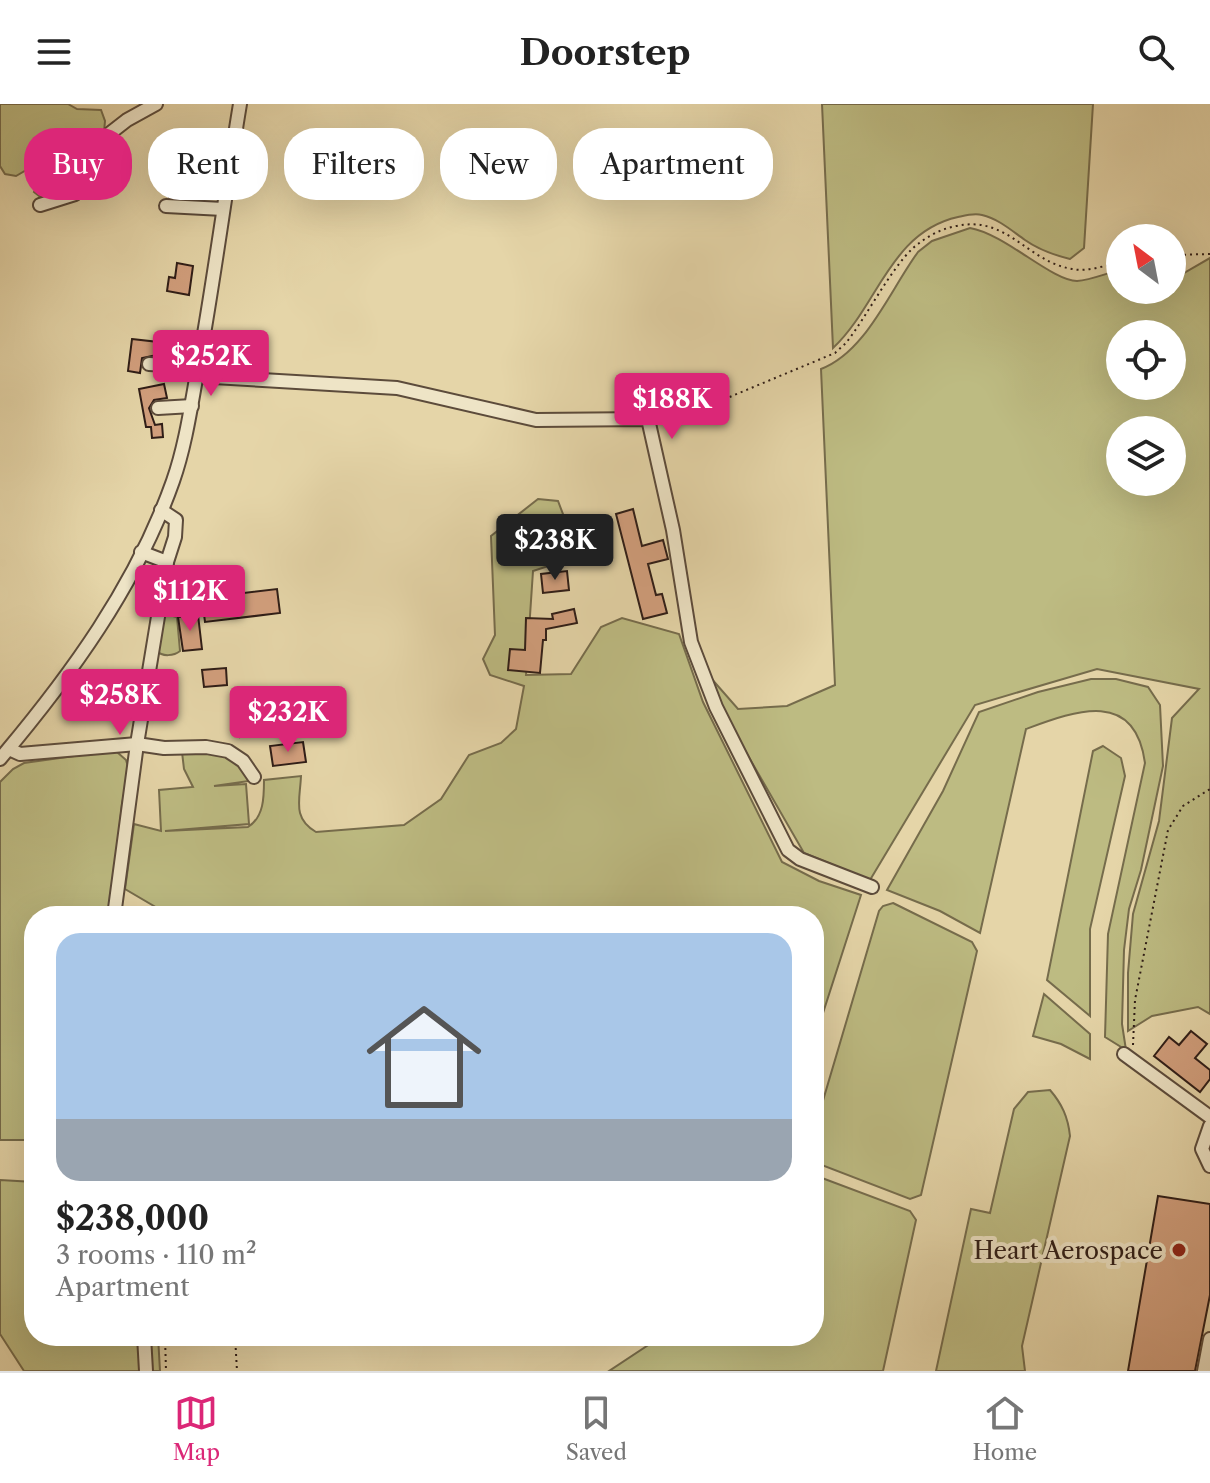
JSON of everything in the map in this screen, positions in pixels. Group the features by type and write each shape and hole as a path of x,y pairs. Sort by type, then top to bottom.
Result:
{"street":[{"path":"4,754 45,707 81,657 141,552 161,510 179,460 192,406 217,264 240,104"},
{"path":"40,205 75,194 85,183 109,134 150,106"},
{"path":"166,206 223,209"},
{"path":"149,364 397,388 536,420 648,419 673,530 691,642 716,707 788,850 800,859 872,887"},
{"path":"158,408 192,406"},
{"path":"115,906 137,744 167,562 175,537 176,520 161,510"},
{"path":"141,552 167,562"},
{"path":"4,754 137,744 164,748 206,747 228,751 243,761 254,777"},
{"path":"1124,1054 1210,1117"},
{"path":"1210,1126 1202,1149 1210,1166"},
{"path":"1204,1371 1210,1339"},
{"path":"145,1346 146,1371"}],"path":[{"path":"648,419 701,408 835,353 846,343 912,250 945,228 970,223 993,226 1053,264 1075,270 1106,267"},
{"path":"1186,255 1210,254"},
{"path":"1138,1064 1133,1049 1135,1000 1162,850 1175,816 1183,806 1210,789"},
{"path":"165,1346 166,1371"},
{"path":"236,1346 237,1371"}],"shaded area":[{"path":"0,104 68,104 77,109 101,110 104,128 24,128 24,171 16,176 5,174 0,166"},
{"path":"822,104 1093,104 1084,248 1070,259 1058,256 1036,247 994,219 979,214 935,225 900,254 849,331 833,348"},
{"path":"970,228 998,239 1067,279 1077,281 1106,274 1106,304 1186,304 1186,272 1210,258 1210,1014 1198,1007 1152,1016 1128,1031 1128,973 1133,914 1159,821 1172,718 1199,689 1097,669 975,705 870,880 804,853 724,714 710,677 738,709 787,706 835,685 821,369 837,361 864,335 918,252 932,241"},
{"path":"538,499 558,501 579,556 533,571 526,675 571,674 601,627 622,618 679,634 703,702 782,862 819,881 861,895 824,1010 824,906 154,906 125,889 134,824 161,831 159,790 193,787 184,769 182,752 212,752 229,759 244,772 249,781 214,786 246,784 249,824 165,831 248,827 260,812 264,780 301,776 300,814 308,827 316,832 404,825 441,799 469,755 501,743 516,729 524,686 490,675 483,659 495,635 491,536"},
{"path":"165,614 177,617 180,651 171,655 157,651 161,617"},
{"path":"1091,679 1116,679 1148,687 1160,705 1163,766 1141,870 1129,909 1124,950 1122,1024 1126,1050 1105,1037 1108,934 1145,763 1139,739 1129,724 1116,715 1100,711 1083,712 1026,729 980,933 940,911 887,890 943,791 979,712 1038,692"},
{"path":"1103,746 1121,758 1125,776 1090,929 1090,1016 1047,980 1093,751"},
{"path":"110,751 117,752 126,760 129,770 122,804 111,906 24,906 24,1140 0,1140 0,782 24,763"},
{"path":"893,903 972,942 977,951 921,1195 910,1199 824,1166 824,1097 883,906"},
{"path":"1044,994 1090,1034 1090,1059 1061,1044 1033,1036"},
{"path":"1050,1090 1064,1111 1070,1136 1022,1346 1025,1371 936,1371 971,1209 990,1213 1014,1109 1028,1092"},
{"path":"824,1179 910,1211 916,1220 883,1371 609,1371 647,1346 824,1346"},
{"path":"0,1180 24,1181 24,1346 159,1346 160,1371 24,1371 0,1334"}],"building":[{"path":"177,263 193,266 189,295 167,291 169,277 175,278"},
{"path":"132,339 158,342 157,355 142,358 140,373 128,371"},
{"path":"164,384 167,398 154,400 149,408 155,425 162,424 163,437 152,438 151,427 146,427 139,389"},
{"path":"633,509 642,546 663,540 668,559 648,564 656,595 662,594 667,613 643,619 616,514"},
{"path":"567,571 569,590 543,593 541,574"},
{"path":"277,589 280,613 205,622 202,598"},
{"path":"574,609 577,623 546,629 540,673 508,670 510,649 525,650 526,618 553,619 552,614"},
{"path":"198,615 202,649 183,651 178,617"},
{"path":"226,668 227,685 204,687 202,670"},
{"path":"249,714 254,734 240,737 235,718"},
{"path":"303,742 306,762 273,766 270,746"},
{"path":"1191,1031 1207,1044 1195,1058 1210,1070 1210,1079 1200,1092 1154,1056 1169,1037 1179,1045"},
{"name":"Heart Aerospace","path":"1158,1196 1210,1204 1210,1295 1195,1371 1128,1371"}],"place":[{"name":"Heart Aerospace","path":"1179,1250"}]}
